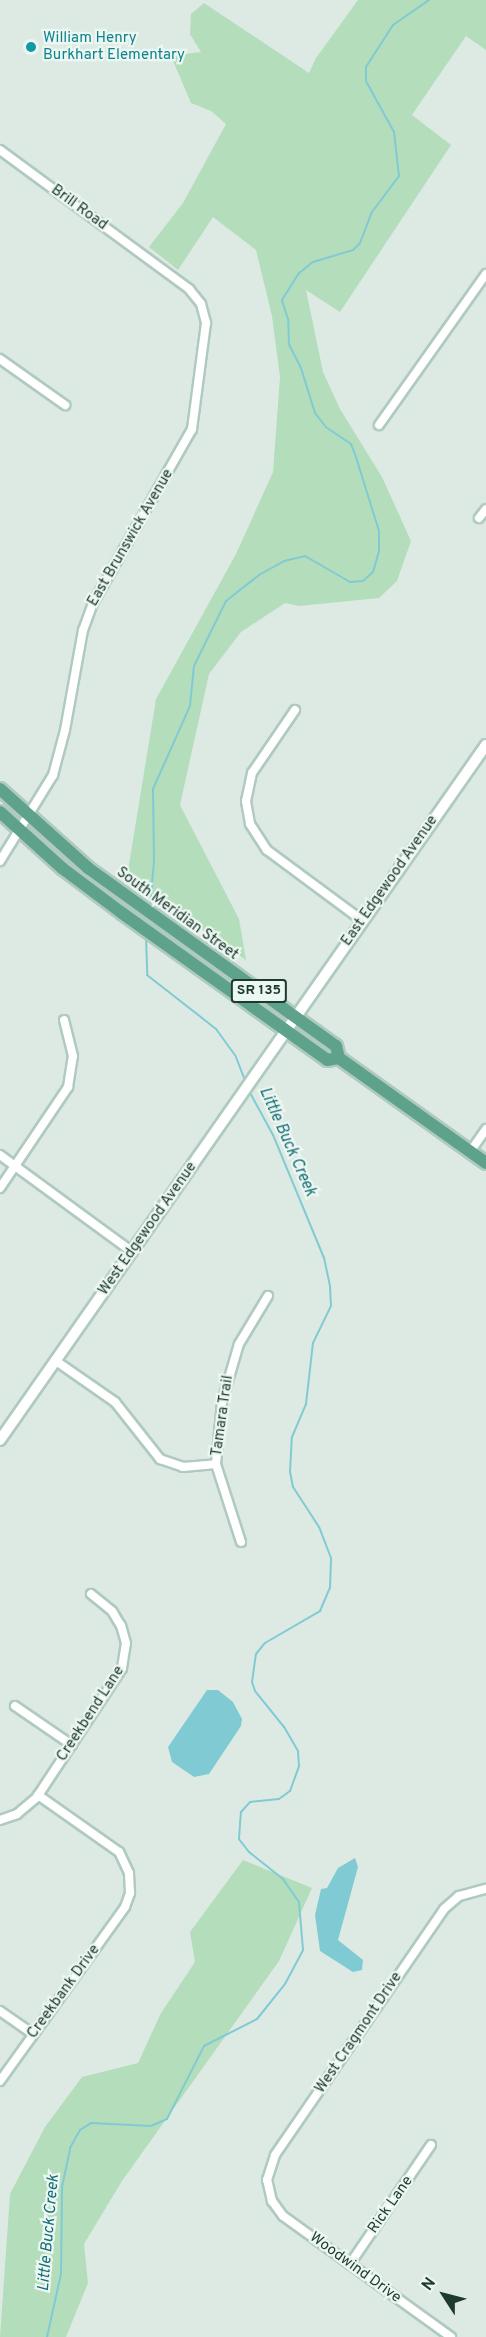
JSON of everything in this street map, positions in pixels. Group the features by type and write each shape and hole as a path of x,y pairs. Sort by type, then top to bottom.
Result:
{"main road":[{"name":"East Edgewood Avenue","path":"295,1017 486,745"},
{"name":"South Meridian Street","path":"0,789 25,825 122,913 327,1060 339,1058"},
{"name":"South Meridian Street","path":"0,812 25,825 336,1046 339,1058 486,1163"},
{"name":"West Edgewood Avenue","path":"0,1440 295,1017"}],"street":[{"name":"Brill Road","path":"0,150 158,266"},
{"name":"East Brunswick Avenue","path":"0,861 48,786 59,755 89,610 184,447 194,421 205,315 195,295 158,266"},
{"path":"379,425 486,274"},
{"path":"0,359 64,405"},
{"path":"479,518 486,509"},
{"path":"295,710 252,773 246,801 250,824 270,853 363,921"},
{"path":"0,1188 70,1083 73,1056 64,1020"},
{"path":"470,1152 486,1129"},
{"path":"0,1155 131,1251"},
{"name":"Tamara Trail","path":"241,1542 216,1464 230,1368 245,1331 268,1296"},
{"path":"56,1361 115,1402 160,1460 183,1467 216,1464"},
{"name":"Creekbend Lane","path":"0,1820 22,1810 38,1795 119,1674 125,1659 126,1643 119,1621 91,1594"},
{"path":"15,1706 72,1745"},
{"name":"Creekbank Drive","path":"0,2081 127,1902 129,1873 118,1852 38,1795"},
{"name":"West Cragmont Drive","path":"268,2191 268,2172 275,2155 444,1909 457,1898 473,1891 486,1889"},
{"path":"0,2011 33,2034"},
{"name":"Rick Lane","path":"350,2264 431,2145"},
{"name":"Woodwind Drive","path":"268,2191 283,2216 452,2337"}],"green space":[{"path":"358,0 486,0 486,50 466,36 412,115 451,145 340,312 306,290 323,372 340,409 382,477 411,541 397,581 379,598 299,606 285,603 241,632 209,674 180,805 239,919 246,960 127,877 156,699 236,554 273,472 280,377 272,316 256,250 213,217 178,270 149,247 183,203 226,124 211,111 191,103 171,56 201,52 190,34 191,14 204,3 309,73 316,58"},
{"path":"243,1860 312,1888 279,1961 122,2181 84,2244 88,2283 66,2337 0,2337 10,2194 45,2127 82,2077 138,2063 161,2013 195,1962 190,1932"}],"water":[{"path":"207,1690 218,1690 233,1702 242,1719 241,1726 209,1774 194,1777 172,1762 168,1747"},
{"path":"355,1858 358,1867 338,1940 363,1960 362,1970 353,1972 320,1951 315,1915 321,1889 327,1888 338,1868"}],"waterway":[{"name":"Little Buck Creek","path":"150,907 154,861 153,789 190,706 194,666 226,601 259,575 284,561 305,556 350,582 363,581 373,572 379,551 379,531 356,457 351,444 326,427 315,413 301,368 289,344 288,319 282,300 298,274 313,262 353,250 360,243 372,212 399,176 394,132 366,81 366,67 393,25 429,0"},
{"name":"Little Buck Creek","path":"146,937 147,975 216,1029 236,1057 246,1083"},
{"name":"Little Buck Creek","path":"47,2337 61,2274 62,2187 70,2148 80,2130 91,2123 151,2126 167,2119 204,2046 257,2019 285,1984 303,1950 299,1902 283,1879 249,1852 239,1839 241,1812 250,1802 279,1799 290,1791 299,1766 298,1751 284,1727 255,1691 252,1682 256,1654 265,1643 320,1611 330,1588 331,1558 319,1527 293,1487 290,1472 292,1437 306,1404 313,1343 331,1306 330,1286 324,1258 273,1135 249,1091"}],"place":[{"name":"William Henry Burkhart Elementary","path":"31,47"}]}
